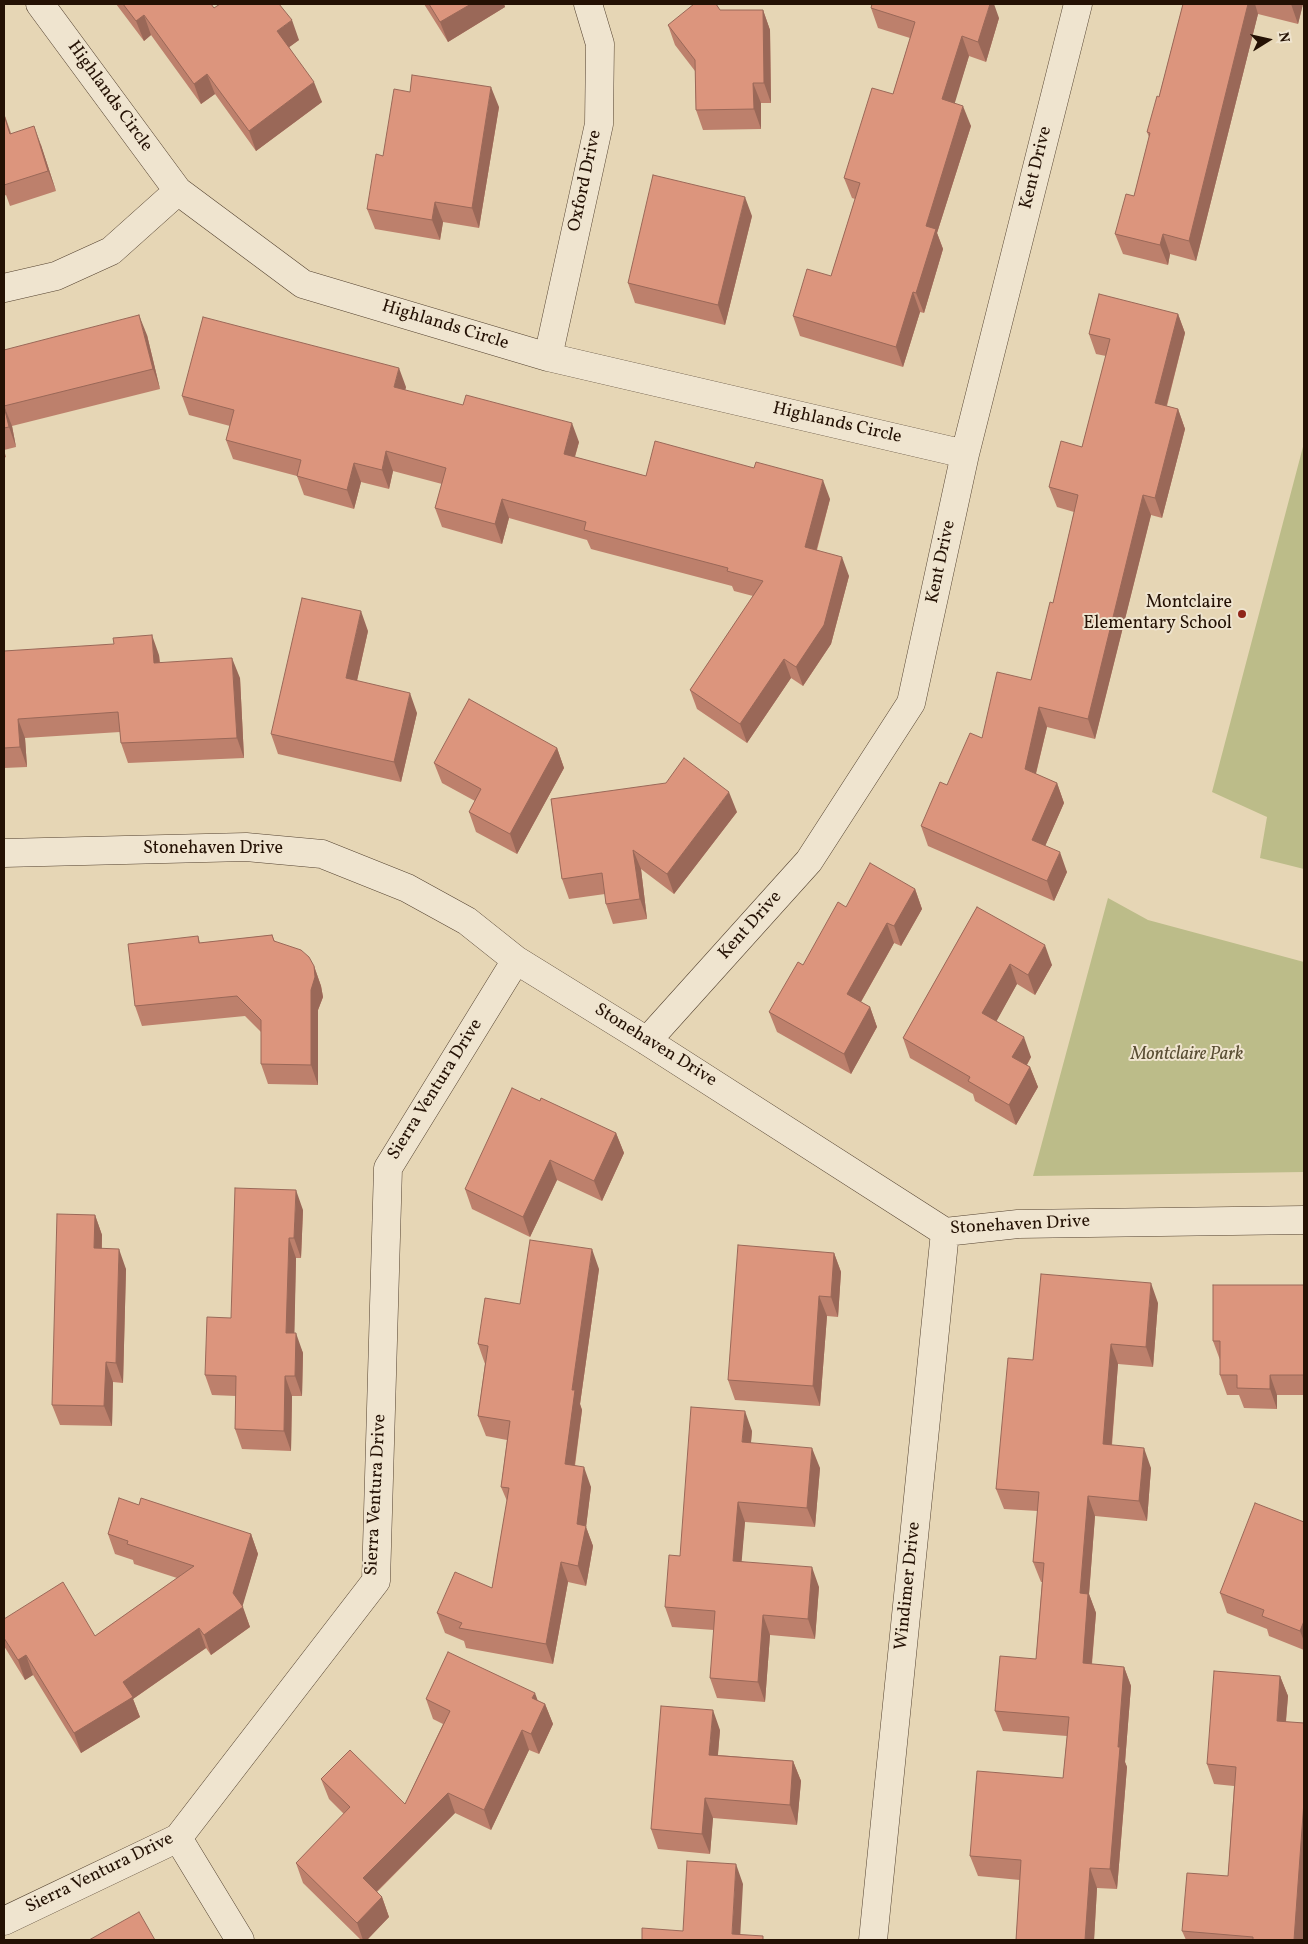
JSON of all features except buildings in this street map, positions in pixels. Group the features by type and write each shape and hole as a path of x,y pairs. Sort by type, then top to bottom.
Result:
{"street":[{"name":"Highlands Circle","path":"40,4 178,191 303,284 548,357 965,454"},
{"name":"Oxford Drive","path":"548,357 599,124 600,44 588,4"},
{"name":"Kent Drive","path":"647,1041 810,861 911,703 965,454 1078,4"},
{"path":"4,288 56,276 110,251 178,191"},
{"name":"Stonehaven Drive","path":"4,853 246,847 322,854 407,888 467,921 516,960 647,1041 945,1232 1018,1224 1304,1220"},
{"name":"Sierra Ventura Drive","path":"4,1921 178,1838 376,1581 388,1168 516,960"},
{"name":"Windimer Drive","path":"873,1940 945,1232"},
{"path":"178,1838 240,1940"}],"green space":[{"path":"1304,443 1304,869 1260,858 1267,817 1212,792"},
{"name":"Montclaire Park","path":"1108,898 1148,920 1304,962 1304,1172 1033,1176"}],"place":[{"name":"Montclaire Elementary School","path":"1242,614"}]}
